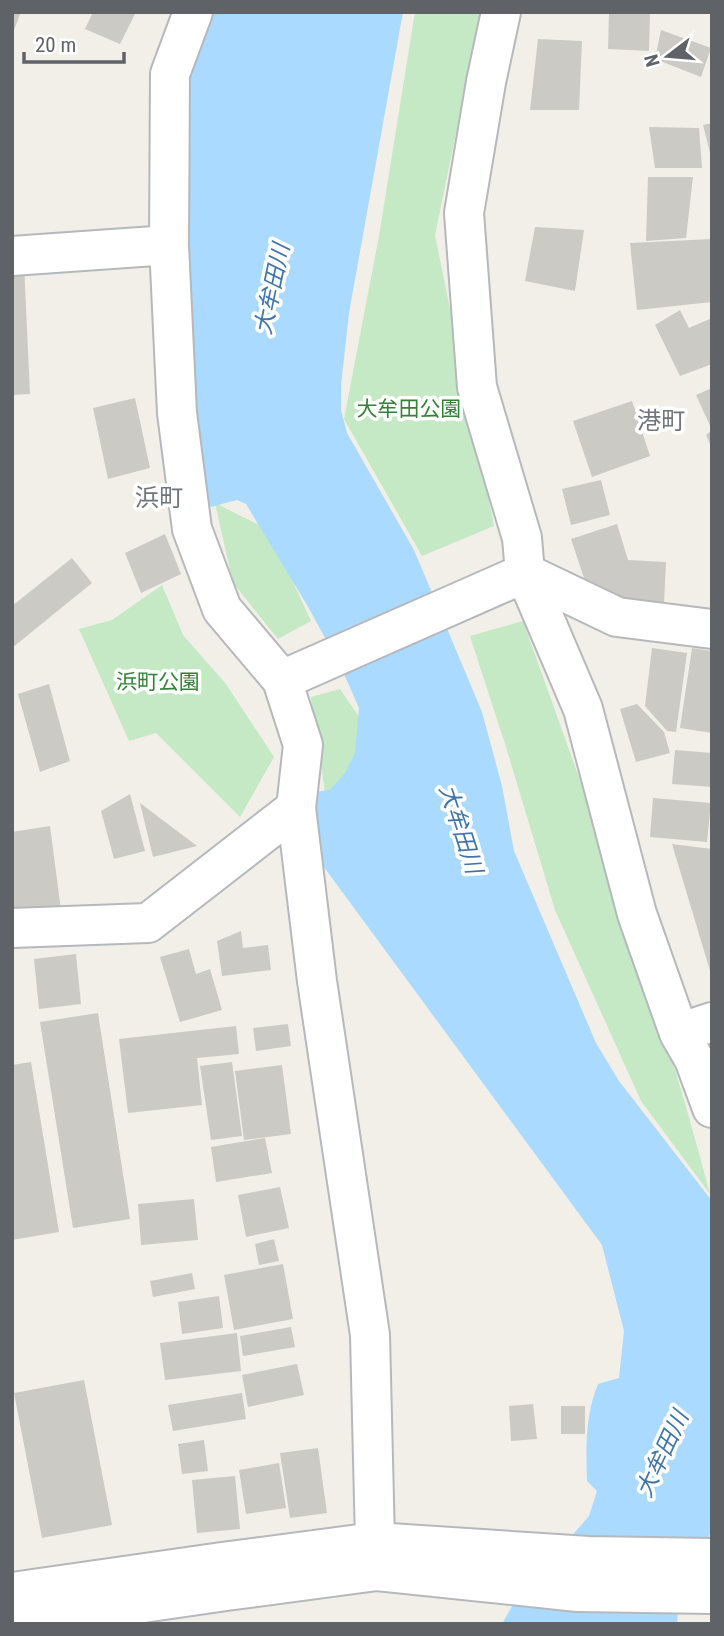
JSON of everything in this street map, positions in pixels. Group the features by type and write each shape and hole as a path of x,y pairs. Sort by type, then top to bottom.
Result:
{"street":[{"path":"193,12 170,74 169,244 177,413 192,529 222,609 282,680 303,745 296,808 317,981 370,1335 375,1542"},
{"path":"501,12 464,213 477,387 522,538 525,573 583,709 637,914 695,1027 694,1059 712,1108"},
{"path":"12,256 169,244"},
{"path":"282,680 525,573 617,617 712,629"},
{"path":"12,928 148,923 296,808"},
{"path":"12,1592 375,1542 588,1556 712,1558"},
{"path":"12,1622 377,1571 578,1592 706,1594"}],"green space":[{"name":"大牟田公園","path":"415,12 481,12 435,235 494,526 422,556 344,419 379,236"},
{"path":"215,503 269,530 311,621 278,639 233,583"},
{"name":"浜町公園","path":"162,585 183,635 226,684 274,757 240,817 156,733 129,741 79,629 112,620"},
{"path":"523,621 599,834 646,977 710,1194 641,1101 555,910 470,636"},
{"path":"340,689 362,721 356,770 326,799 311,697"}],"water":[{"name":"大牟田川","path":"188,12 403,12 349,313 341,410 347,433 414,550 482,712 502,786 514,851 596,1043 619,1081 712,1201 712,1529 678,1609 677,1624 502,1624 515,1601 589,1516 597,1491 587,1481 591,1408 598,1384 619,1378 624,1331 602,1245 318,859 313,792 330,790 345,773 355,753 359,708 340,665 307,605 246,504 237,500 211,507 202,487 178,375"}],"building":[{"path":"12,12 21,12 12,35"},
{"path":"93,12 136,12 120,44 85,29"},
{"path":"609,12 650,12 649,51 608,49"},
{"path":"661,30 711,48 701,77 655,59"},
{"path":"538,39 582,41 579,110 530,110"},
{"path":"712,123 712,157 711,157 703,125"},
{"path":"649,127 699,128 702,168 655,168"},
{"path":"648,177 693,177 686,238 646,241"},
{"path":"535,227 584,230 575,291 525,281"},
{"path":"712,239 712,302 637,310 630,243"},
{"path":"24,264 30,394 12,395 12,265"},
{"path":"680,310 689,328 712,318 712,364 680,376 655,325"},
{"path":"712,388 712,430 696,395"},
{"path":"135,398 150,468 108,479 93,408"},
{"path":"632,401 650,456 592,477 573,421"},
{"path":"712,430 712,449 706,435"},
{"path":"601,480 610,515 571,525 562,489"},
{"path":"617,524 628,560 666,562 664,603 597,600 587,587 571,539"},
{"path":"165,534 181,574 141,593 125,553"},
{"path":"72,558 92,583 12,648 12,606"},
{"path":"652,648 687,653 676,732 667,731 645,706"},
{"path":"692,648 712,651 712,733 680,728"},
{"path":"49,684 70,761 40,772 18,694"},
{"path":"637,704 664,732 670,753 636,762 620,709"},
{"path":"675,750 712,753 712,787 672,784"},
{"path":"130,794 145,851 114,859 101,811"},
{"path":"653,798 711,803 707,842 650,837"},
{"path":"140,803 197,846 153,857"},
{"path":"50,826 62,918 12,923 12,832"},
{"path":"672,844 712,849 712,974 711,974"},
{"path":"241,931 243,948 268,945 271,970 222,976 217,941"},
{"path":"189,949 196,974 210,969 222,1010 180,1022 160,957"},
{"path":"76,954 81,1004 39,1009 34,959"},
{"path":"98,1013 130,1219 73,1228 40,1022"},
{"path":"288,1024 291,1046 256,1051 253,1028"},
{"path":"236,1026 239,1054 197,1058 202,1105 128,1113 119,1039"},
{"path":"31,1062 59,1232 12,1240 12,1065"},
{"path":"232,1062 242,1136 211,1140 200,1066"},
{"path":"282,1065 291,1134 244,1140 235,1071"},
{"path":"265,1138 272,1173 216,1182 211,1147"},
{"path":"280,1187 289,1228 246,1237 238,1195"},
{"path":"194,1199 198,1240 141,1245 138,1204"},
{"path":"274,1239 279,1261 259,1265 255,1244"},
{"path":"283,1264 293,1319 234,1330 224,1275"},
{"path":"192,1273 195,1289 153,1297 150,1281"},
{"path":"219,1296 223,1328 182,1334 178,1302"},
{"path":"291,1327 295,1347 243,1356 240,1336"},
{"path":"237,1333 241,1371 165,1380 160,1343"},
{"path":"297,1364 304,1395 248,1407 242,1375"},
{"path":"84,1380 112,1525 42,1538 14,1393"},
{"path":"242,1393 246,1419 173,1431 168,1405"},
{"path":"533,1404 537,1439 511,1441 509,1406"},
{"path":"561,1406 585,1406 585,1434 561,1434"},
{"path":"204,1440 208,1471 182,1474 178,1444"},
{"path":"318,1448 327,1513 290,1518 280,1453"},
{"path":"279,1463 286,1508 246,1514 239,1470"},
{"path":"235,1476 240,1529 197,1533 192,1480"}],"district":[{"name":"港町","path":"661,421"},
{"name":"浜町","path":"159,498"}]}
